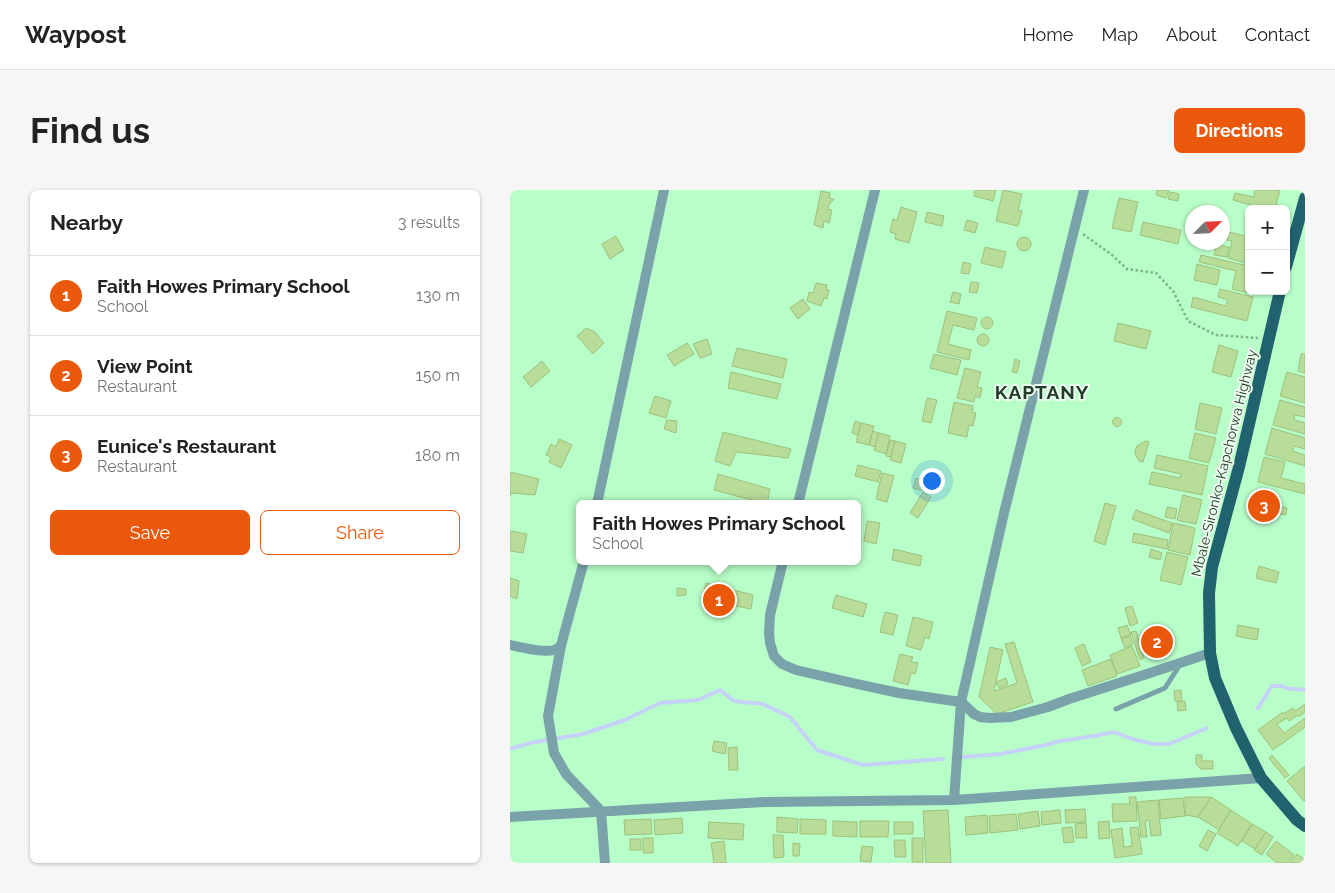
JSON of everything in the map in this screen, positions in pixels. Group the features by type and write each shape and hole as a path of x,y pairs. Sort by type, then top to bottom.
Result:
{"main road":[{"path":"1290,252 1305,198"},
{"name":"Mbale-Sironko-Kapchorwa Highway","path":"1279,295 1239,467 1212,567 1209,593 1210,653 1215,678 1236,728 1261,778 1297,820 1305,826"}],"street":[{"path":"598,500 664,190"},
{"path":"799,500 875,190"},
{"path":"954,800 961,702 1004,513 1084,190"},
{"path":"583,565 561,646 548,716 554,753 566,774 601,811 605,863"},
{"path":"783,565 770,615 769,633 774,656 782,664 796,670 865,686 961,702 980,717 1011,717 1048,707 1210,653"},
{"path":"510,645 548,651 556,650 561,646"},
{"path":"510,817 765,802 954,800 1261,778"}],"lane":[{"path":"1116,709 1165,688 1181,663"}],"path":[{"path":"1074,230 1085,235 1106,250 1128,269 1156,273 1173,291 1188,321 1216,335 1269,339"}],"building":[{"path":"975,190 996,190 993,201 974,196"},
{"path":"1003,190 1022,194 1018,210 1022,211 1018,226 996,221"},
{"path":"1157,190 1169,190 1166,198 1156,195"},
{"path":"1255,190 1280,190 1276,205 1251,205 1233,200 1235,193 1254,197"},
{"path":"821,191 830,193 829,198 834,199 828,209 832,210 829,223 824,221 823,228 814,225"},
{"path":"1170,192 1179,194 1178,201 1168,199"},
{"path":"1119,198 1138,202 1131,232 1112,228"},
{"path":"901,207 917,212 909,243 895,239 896,234 890,232 893,219 897,220"},
{"path":"927,212 944,216 942,226 925,222"},
{"path":"967,220 978,223 975,233 964,230"},
{"path":"1143,222 1181,230 1178,244 1140,235"},
{"path":"1230,232 1245,236 1245,263 1228,258 1232,241 1230,241"},
{"path":"616,236 624,250 610,259 602,244"},
{"path":"1024,237 1029,239 1031,244 1029,249 1024,251 1019,249 1017,244 1019,239"},
{"path":"985,247 1006,252 1002,268 981,263"},
{"path":"1215,250 1228,250 1227,257 1214,255"},
{"path":"1201,255 1245,265 1245,292 1232,289 1236,271 1199,262"},
{"path":"963,262 971,264 969,274 961,273"},
{"path":"1197,264 1220,270 1217,285 1194,280"},
{"path":"971,282 979,283 977,293 969,292"},
{"path":"816,283 827,285 826,289 829,290 827,299 824,298 821,306 807,301 809,292 813,293"},
{"path":"1220,289 1253,297 1247,321 1191,307 1193,297 1226,306 1228,300 1218,297"},
{"path":"953,292 961,294 959,304 950,302"},
{"path":"803,299 810,309 798,319 790,308"},
{"path":"947,311 977,318 974,330 953,325 948,344 971,350 969,360 937,352"},
{"path":"985,317 989,317 993,323 989,329 985,329 981,325 981,321"},
{"path":"1118,323 1151,331 1146,349 1114,341"},
{"path":"586,328 595,332 604,343 593,354 577,336"},
{"path":"981,334 985,334 989,340 985,346 981,346 977,342 977,338"},
{"path":"707,339 712,354 700,358 693,344"},
{"path":"687,343 694,354 674,366 667,355"},
{"path":"1219,345 1238,351 1231,377 1212,372"},
{"path":"737,348 787,359 783,378 732,366"},
{"path":"934,354 961,360 957,375 930,368"},
{"path":"1301,354 1305,354 1305,373 1298,371"},
{"path":"1015,359 1020,361 1017,373 1012,372"},
{"path":"542,361 550,371 531,387 523,377"},
{"path":"965,368 981,372 977,387 982,388 980,398 975,396 974,402 957,398"},
{"path":"731,372 781,384 777,399 728,388"},
{"path":"1287,372 1305,377 1305,403 1280,396"},
{"path":"655,396 671,401 666,418 649,413"},
{"path":"927,398 937,400 931,423 922,421"},
{"path":"1280,400 1305,407 1305,417 1295,415 1294,420 1305,423 1305,434 1273,425"},
{"path":"954,402 973,406 972,412 976,413 973,426 969,425 967,437 948,433"},
{"path":"1200,403 1222,408 1216,434 1195,429"},
{"path":"1117,418 1121,422 1117,426 1113,422"},
{"path":"667,420 677,421 676,433 664,429"},
{"path":"855,421 861,423 858,435 852,433"},
{"path":"861,423 874,426 869,445 856,442"},
{"path":"1272,428 1305,438 1305,449 1294,446 1293,451 1305,455 1305,466 1265,454"},
{"path":"873,431 879,433 875,447 869,445"},
{"path":"723,432 791,449 788,458 736,452 730,466 715,461"},
{"path":"879,433 890,436 886,454 874,450"},
{"path":"1195,433 1216,438 1209,463 1189,458"},
{"path":"559,439 572,445 561,468 549,462 551,457 546,455 551,444 556,447"},
{"path":"890,440 895,441 891,457 886,456"},
{"path":"895,441 906,444 901,463 890,460"},
{"path":"1146,441 1149,442 1143,462 1139,461 1135,450 1138,445"},
{"path":"1157,455 1208,466 1202,495 1149,484 1152,472 1180,478 1181,474 1154,468"},
{"path":"1264,457 1285,462 1281,478 1305,484 1305,494 1258,482"},
{"path":"858,465 881,471 878,482 855,476"},
{"path":"510,472 539,479 535,495 511,493 510,496"},
{"path":"882,473 894,476 887,502 876,499"},
{"path":"718,474 770,489 768,500 752,500 714,490"},
{"path":"916,478 935,483 932,493 913,488"},
{"path":"1259,490 1276,494 1269,522 1253,518"},
{"path":"923,492 931,497 918,518 910,513"},
{"path":"1183,495 1202,500 1196,524 1177,520"},
{"path":"1105,503 1116,506 1105,545 1094,541"},
{"path":"1278,506 1287,508 1286,515 1277,513"},
{"path":"1167,507 1177,509 1175,519 1165,517"},
{"path":"1136,510 1172,523 1169,533 1132,519"},
{"path":"867,521 880,523 876,544 864,541"},
{"path":"1173,523 1195,528 1190,555 1168,550"},
{"path":"510,531 527,534 523,553 510,551"},
{"path":"1134,533 1168,540 1167,549 1132,542"},
{"path":"894,549 922,556 920,566 892,560"},
{"path":"1151,549 1162,553 1160,560 1149,557"},
{"path":"1167,552 1188,557 1181,585 1160,580"},
{"path":"1259,566 1279,572 1276,583 1256,578"},
{"path":"510,578 519,581 517,599 510,596"},
{"path":"706,583 753,595 751,609 702,599"},
{"path":"677,588 686,589 686,595 677,596"},
{"path":"836,595 867,604 863,617 832,608"},
{"path":"1132,606 1138,623 1130,626 1125,608"},
{"path":"885,612 898,615 893,635 880,632"},
{"path":"913,617 933,622 929,639 925,637 921,650 906,646"},
{"path":"1127,625 1131,635 1121,638 1118,628"},
{"path":"1238,625 1259,629 1257,640 1236,636"},
{"path":"1136,631 1144,658 1140,660 1131,632"},
{"path":"1130,636 1133,644 1125,648 1121,639"},
{"path":"1014,642 1033,702 997,714 979,697 990,647 1003,650 994,691 1017,683 1005,644"},
{"path":"1084,644 1091,662 1082,666 1075,648"},
{"path":"1132,646 1140,666 1117,674 1110,655"},
{"path":"900,654 913,657 911,662 918,663 915,674 911,673 908,685 893,681"},
{"path":"1111,659 1117,676 1088,686 1082,670"},
{"path":"1006,678 1008,684 999,688 996,682"},
{"path":"1181,690 1182,701 1175,701 1174,691"},
{"path":"1185,701 1186,710 1178,711 1177,702"},
{"path":"1305,704 1305,712 1299,717 1298,715 1289,721 1287,718 1277,724 1284,733 1305,718 1305,727 1273,750 1258,730 1283,712 1284,714 1293,708 1295,711"},
{"path":"714,741 727,743 725,754 712,751"},
{"path":"737,747 738,770 729,770 728,748"},
{"path":"1196,755 1202,755 1202,761 1213,761 1213,769 1201,769 1196,764"},
{"path":"1272,755 1289,775 1285,778 1269,758"},
{"path":"1305,766 1305,800 1304,801 1287,781"},
{"path":"1129,797 1136,797 1137,821 1113,822 1112,804 1130,804"},
{"path":"1185,797 1211,797 1198,817 1185,815"},
{"path":"1211,797 1231,810 1219,830 1198,817"},
{"path":"1183,798 1185,816 1161,819 1159,800"},
{"path":"1158,800 1161,835 1151,836 1149,820 1145,821 1147,837 1141,837 1137,802"},
{"path":"1085,809 1086,822 1066,823 1065,810"},
{"path":"948,810 951,863 926,863 923,811"},
{"path":"1060,810 1061,823 1042,825 1041,812"},
{"path":"1231,810 1252,824 1238,846 1217,833"},
{"path":"1038,811 1040,826 1020,829 1018,814"},
{"path":"1016,814 1018,830 990,833 989,816"},
{"path":"987,815 988,833 966,835 965,817"},
{"path":"777,817 798,819 797,833 777,832"},
{"path":"682,818 683,833 655,835 654,820"},
{"path":"651,819 652,834 625,835 624,820"},
{"path":"800,819 826,820 826,834 800,834"},
{"path":"833,821 857,822 857,837 833,836"},
{"path":"860,821 889,821 888,837 860,837"},
{"path":"1109,821 1110,838 1099,839 1098,822"},
{"path":"709,822 744,824 743,840 708,838"},
{"path":"894,822 913,822 913,834 894,834"},
{"path":"1086,823 1087,838 1076,838 1075,824"},
{"path":"1252,824 1266,832 1255,849 1242,841"},
{"path":"1072,827 1074,842 1064,843 1062,828"},
{"path":"1138,827 1142,854 1115,858 1111,830 1122,828 1124,847 1132,846 1130,828"},
{"path":"1208,830 1216,834 1207,851 1199,846"},
{"path":"1266,832 1273,837 1262,855 1254,850"},
{"path":"773,835 783,835 784,857 774,858"},
{"path":"643,838 653,838 653,853 643,853"},
{"path":"912,838 923,838 923,862 912,862"},
{"path":"630,839 641,839 641,850 630,850"},
{"path":"894,840 905,840 906,857 895,857"},
{"path":"724,841 726,863 714,863 711,843"},
{"path":"1276,841 1294,855 1288,863 1277,863 1266,854"},
{"path":"793,843 800,844 799,856 793,856"},
{"path":"862,846 873,847 871,862 860,861"},
{"path":"1297,854 1305,860 1305,863 1290,863"}],"waterway":[{"path":"1258,708 1272,686 1305,690"},
{"path":"510,749 530,743 583,734 625,720 660,703 698,700 720,690 734,701 763,704 790,717 817,750 863,765 943,759"},
{"path":"963,757 1000,754 1114,732 1132,739 1154,744 1169,744 1207,728"}],"place":[{"name":"Eunice's Restaurant","path":"1264,506"},
{"name":"Faith Howes Primary School","path":"719,600"},
{"name":"View Point","path":"1157,642"}],"district":[{"name":"KAPTANY","path":"1042,392"}]}
